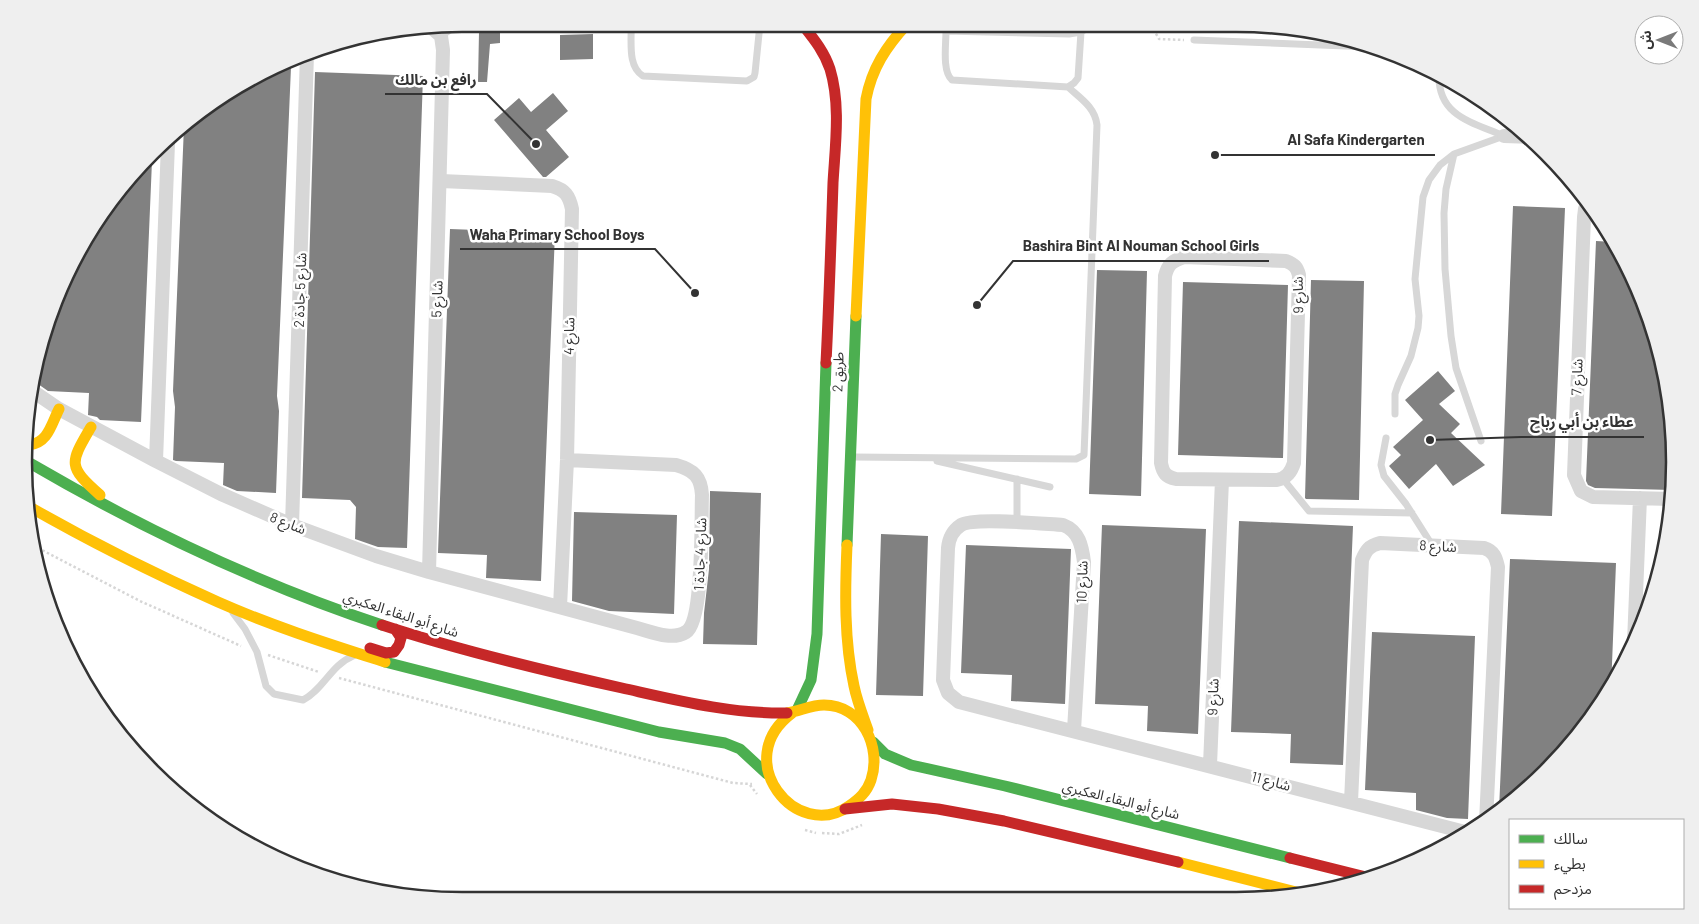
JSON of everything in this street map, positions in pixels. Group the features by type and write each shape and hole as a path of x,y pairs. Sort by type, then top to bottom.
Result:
{"main road":[{"name":"طريق 2","path":"794,711 811,680 817,634 835,143 835,100 829,66 808,32"},
{"name":"طريق 2","path":"871,737 854,686 846,626 844,592 851,419 866,91 887,47 900,32"},
{"path":"835,143 840,135 852,132 863,144"},
{"path":"33,445 39,444 45,438 59,409"},
{"path":"824,418 828,424 837,429 845,428 851,419"},
{"path":"91,427 74,458 76,468 86,482 124,515"},
{"name":"شارع أبو البقاء العكبري","path":"32,464 90,498 241,571 315,601 395,629 538,669 672,700 753,712 794,711"},
{"path":"35,510 73,532 150,570 228,606 293,631 394,664 659,732 725,743 740,750 769,778 778,795 789,805 802,812 817,815 831,814 846,809 892,804 938,809 1004,821 1285,889"},
{"path":"293,631 312,629 388,653 394,652 399,646 401,638 395,629"},
{"path":"769,778 766,756 770,739 778,724 794,711 812,705 829,705 844,710 858,719 871,737 876,758 874,774 868,788 858,800 846,809"},
{"name":"شارع أبو البقاء العكبري","path":"871,737 885,754 911,765 1005,786 1356,875"},
{"path":"1167,860 1163,852 1166,843 1174,839 1298,870 1327,868"}],"street":[{"name":"شارع 5","path":"429,572 444,50 437,33"},
{"name":"شارع 5 جادة 2","path":"292,525 307,62"},
{"path":"1504,136 1517,136"},
{"path":"156,461 168,149"},
{"name":"شارع 4","path":"441,181 552,186 562,189 568,194 570,199 572,208 566,460 560,608"},
{"name":"شارع 7","path":"1585,210 1574,474 1576,484 1581,491 1593,497 1665,499"},
{"name":"شارع 9","path":"1184,257 1286,261 1292,263 1298,270 1299,275 1294,463 1283,479 1222,480 1170,478 1162,470 1165,276 1169,264 1184,257"},
{"name":"شارع 8","path":"38,395 91,427 156,461 221,494 292,525 376,556 560,608"},
{"name":"شارع 4 جادة 1","path":"560,608 671,636 686,632 693,625 699,591 702,495 697,476 687,468 676,465 566,460"},
{"name":"شارع 9","path":"1210,765 1222,480"},
{"path":"1635,624 1640,498"},
{"name":"شارع 10","path":"966,522 1064,524 1078,538 1084,562 1074,730 959,702 948,693 943,680 948,548 954,530 966,522"},
{"name":"شارع 8","path":"1351,802 1362,560 1366,551 1369,547 1380,543 1484,548 1490,550 1497,559 1486,811"},
{"name":"شارع 11","path":"1074,730 1459,830"}],"lane":[{"path":"631,32 633,62 636,71 642,76 747,82 751,80 755,73 759,32"},
{"path":"946,32 946,71 948,77 952,80 1068,87 1078,78 1082,32 1070,34 987,32"},
{"path":"1194,40 1343,46"},
{"path":"1440,84 1441,96 1448,108 1461,117 1504,136"},
{"path":"850,457 1076,459 1084,454 1097,124 1096,116 1091,108 1068,87"},
{"path":"1395,414 1398,385 1411,356 1418,328 1419,316 1415,279 1423,197 1429,180 1440,165 1454,154 1504,136"},
{"path":"1454,154 1446,189 1444,213 1445,269 1451,336 1456,368 1481,441"},
{"path":"1386,438 1381,458 1382,471 1387,481 1412,513 1432,546"},
{"path":"925,458 1050,487"},
{"path":"1017,479 1017,522"},
{"path":"1283,479 1309,511 1412,513"},
{"path":"228,606 245,629 257,652 266,686 274,694 303,700 315,692 340,663 360,653"}],"path":[{"path":"1156,32 1160,39 1194,40"},
{"path":"42,550 140,601 257,652 330,675 733,783 750,784 769,778"}],"building":[{"path":"479,32 500,32 500,43 490,44 487,82 478,82"},
{"path":"593,34 593,59 560,60 560,35"},
{"path":"291,68 277,396 279,411 276,493 237,491 223,485 224,463 173,460 175,407 173,391 184,135 223,105 247,90"},
{"path":"315,72 423,76 407,548 378,547 355,539 356,507 350,500 302,498"},
{"path":"553,93 568,111 546,130 569,157 546,177 543,177 494,120 519,98 531,112"},
{"path":"152,165 141,422 100,420 97,417 88,415 89,393 48,391 40,385 41,378 55,324 65,298 90,247 105,223"},
{"path":"1513,206 1565,208 1552,516 1501,514"},
{"path":"450,229 555,233 541,581 486,578 487,555 438,553"},
{"path":"1596,241 1606,242 1634,298 1652,351 1663,406 1666,434 1666,490 1595,488 1588,485 1586,481"},
{"path":"1097,270 1147,271 1141,496 1089,494"},
{"path":"1311,280 1364,281 1359,500 1305,498"},
{"path":"1183,282 1288,285 1283,458 1178,455"},
{"path":"1438,371 1455,391 1439,404 1460,424 1451,433 1485,465 1453,486 1436,464 1409,489 1389,466 1401,455 1393,447 1423,420 1405,400"},
{"path":"710,491 761,493 757,645 703,644 709,569"},
{"path":"574,512 677,515 674,614 609,611 572,601"},
{"path":"1239,521 1353,526 1343,765 1290,763 1291,734 1231,732"},
{"path":"1102,525 1206,529 1198,734 1147,731 1148,706 1095,704"},
{"path":"881,534 928,536 923,696 876,695"},
{"path":"966,545 1071,549 1065,704 1011,701 1012,675 961,673"},
{"path":"1510,559 1616,563 1612,672 1594,701 1560,745 1541,766 1499,802"},
{"path":"1372,632 1475,636 1468,819 1447,818 1416,810 1416,793 1365,790"}],"traffic: fast":[{"path":"847,545 856,316"},
{"path":"797,710 811,680 817,634 826,363"},
{"path":"32,464 114,510 201,553 290,592 382,625"},
{"path":"385,662 659,732 725,743 740,749 767,774"},
{"path":"873,742 885,754 911,765 1005,786 1290,858"}],"traffic: slow":[{"path":"856,316 866,99 872,77 881,58 900,32"},
{"path":"33,444 45,437 59,409"},
{"path":"91,427 79,449 75,464 82,477 100,495"},
{"path":"35,510 169,580 238,611 385,662"},
{"path":"847,545 848,651 855,692 868,730"},
{"path":"787,713 819,705 837,707 849,712 866,730 874,754 874,767 867,788 849,806 829,815 809,814 792,805 777,791 769,773 767,753 774,732 792,713"},
{"path":"1178,862 1284,889"}],"traffic: jam":[{"path":"808,32 828,62 833,83 836,111 826,363"},
{"path":"382,625 501,659 663,697 724,709 787,713"},
{"path":"370,648 386,653 394,652 401,638 395,629"},
{"path":"845,809 892,804 938,809 1004,821 1178,862"},
{"path":"1290,858 1356,875"}],"place":[{"name":"رافع بن مالك","path":"536,144"},
{"name":"Al Safa Kindergarten","path":"1215,155"},
{"name":"Waha Primary School Boys","path":"695,293"},
{"name":"Bashira Bint Al Nouman School Girls","path":"977,305"},
{"name":"عطاء بن أبي رباح","path":"1430,440"}]}
